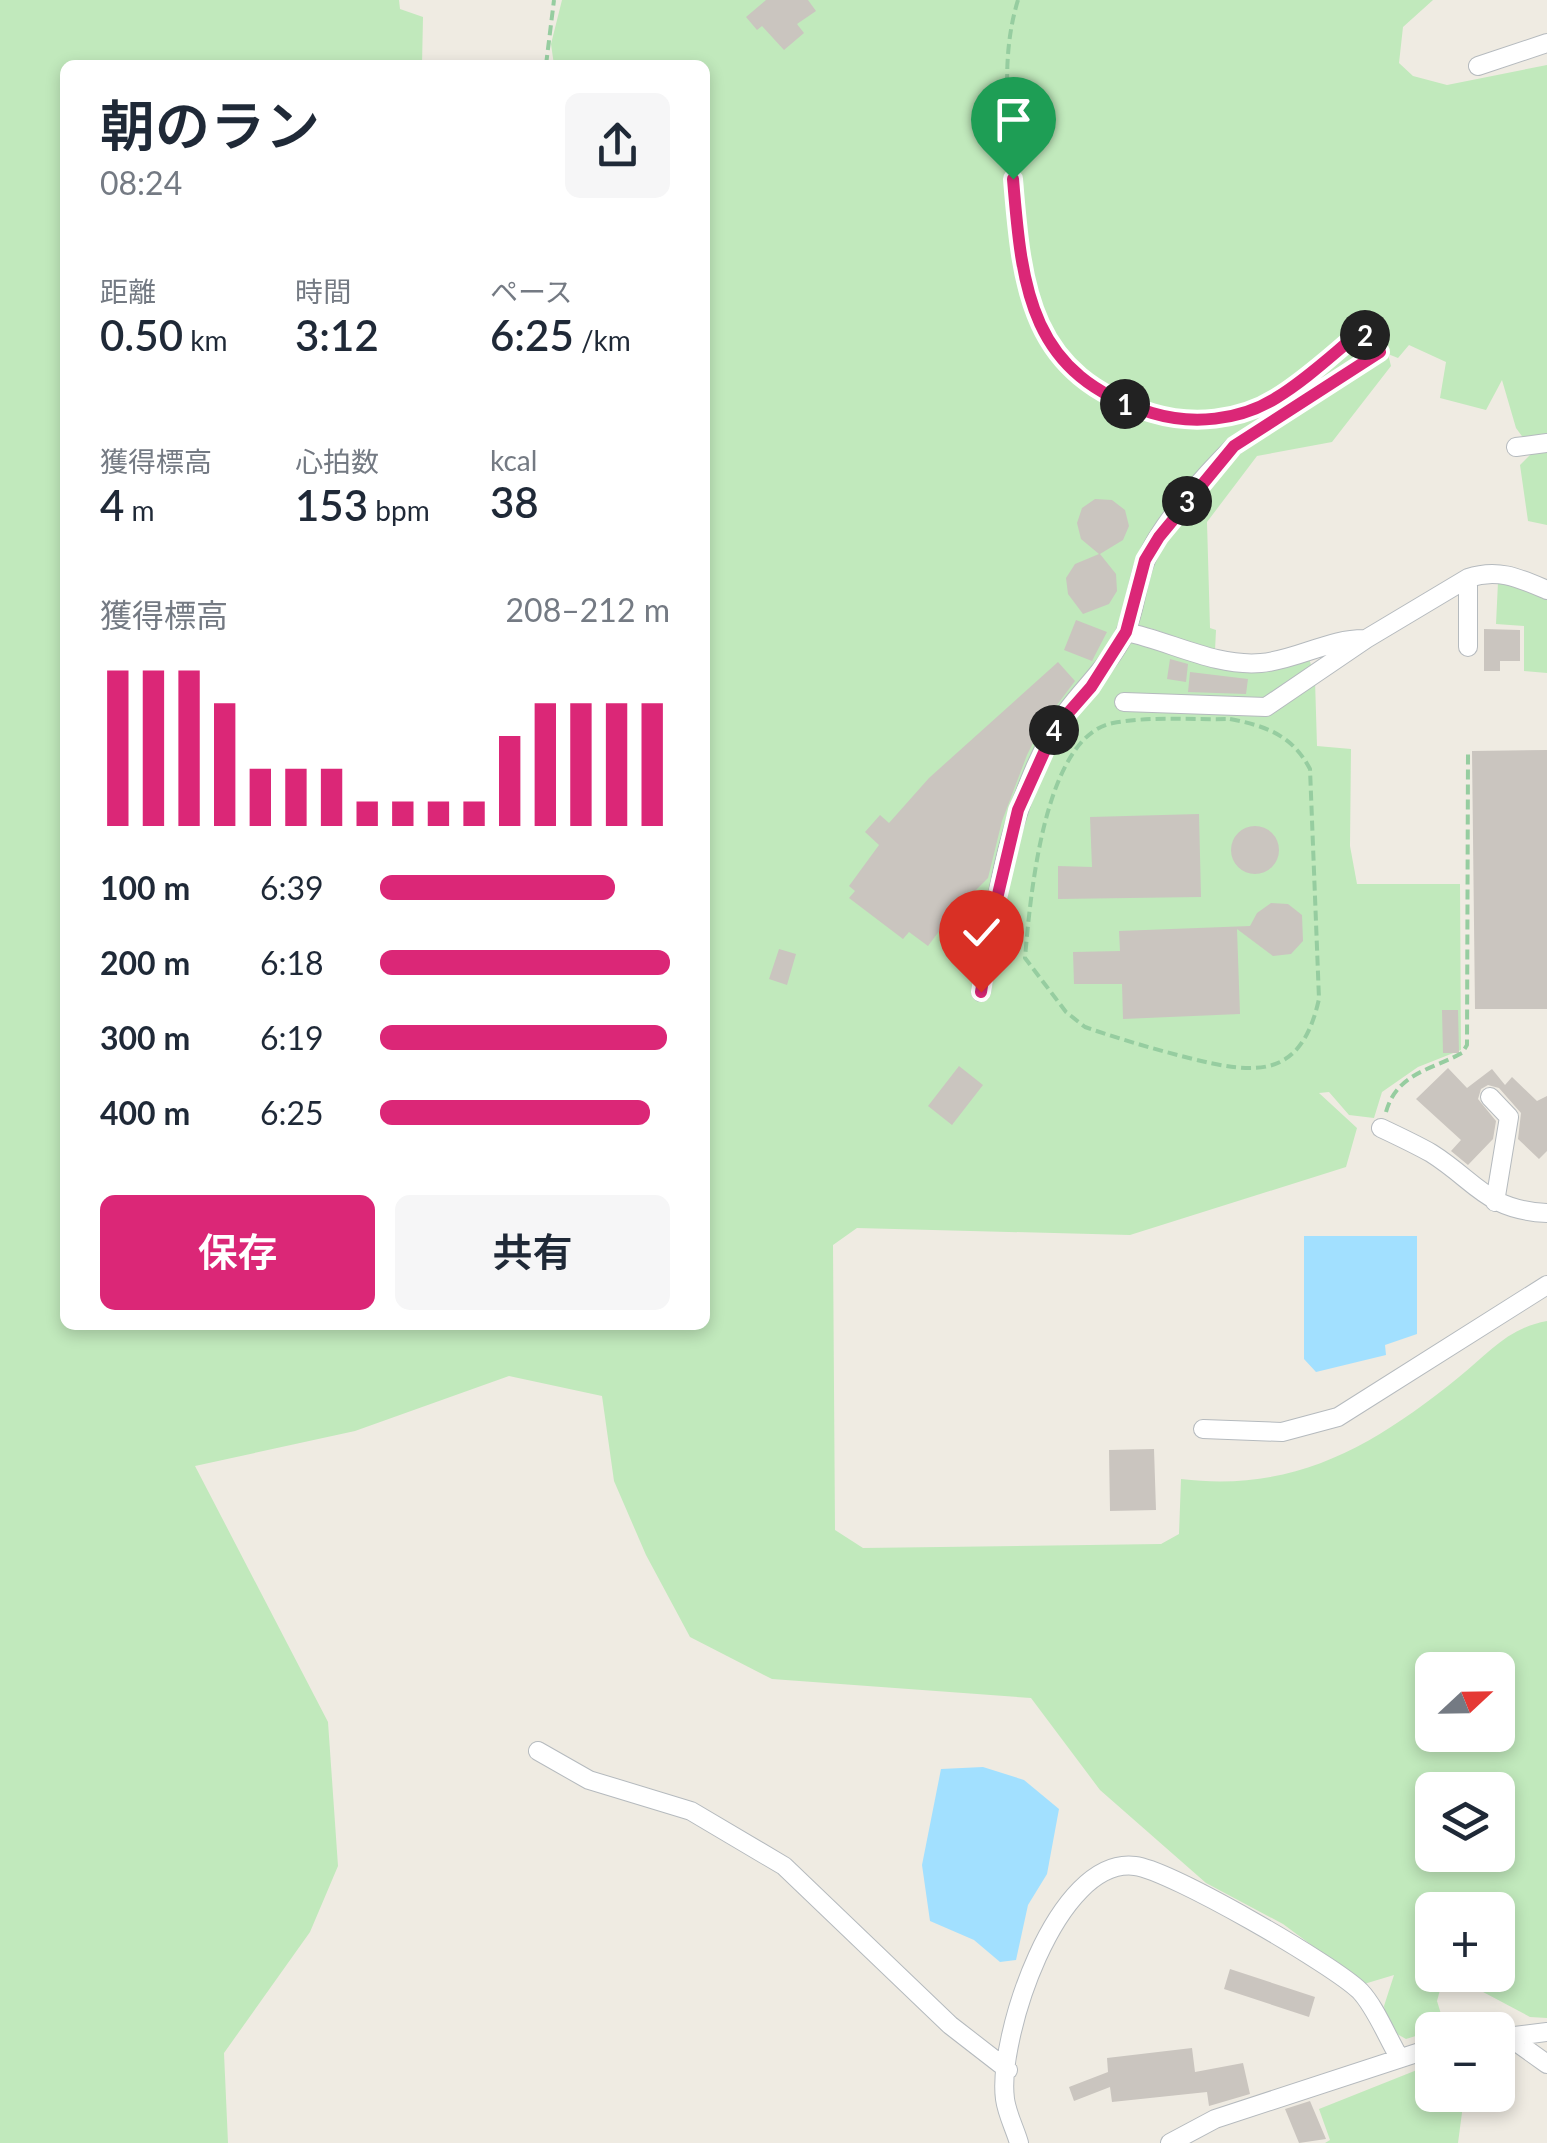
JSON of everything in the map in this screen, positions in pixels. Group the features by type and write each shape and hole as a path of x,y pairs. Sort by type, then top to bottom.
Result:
{"lane":[{"path":"1478,66 1547,43"},
{"path":"1516,446 1547,443"},
{"path":"981,992 995,907 1018,810 1055,728 1091,687 1126,632 1145,560 1159,537 1234,446"},
{"path":"1124,702 1266,707 1366,639 1468,578 1484,573 1509,574 1547,590"},
{"path":"1468,578 1468,647"},
{"path":"1126,632 1240,664 1289,660 1348,638 1366,639"},
{"path":"1490,1097 1510,1117 1495,1202"},
{"path":"1382,1128 1432,1154 1495,1202 1515,1212 1547,1213"},
{"path":"1204,1429 1282,1432 1338,1417 1547,1286"},
{"path":"538,1752 589,1780 691,1811 784,1866 950,2024 1008,2070"},
{"path":"1019,2143 1005,2098 1011,2030 1042,1939 1073,1897 1109,1872 1134,1866 1260,1924 1361,1992 1399,2057"},
{"path":"1515,2037 1547,2032"},
{"path":"1515,2044 1547,2064"},
{"path":"1172,2142 1215,2119 1415,2053"}],"path":[{"path":"547,60 554,0"},
{"path":"1018,0 1006,64 1021,273 1049,340 1076,375 1102,396 1189,421 1237,414 1276,398 1360,332 1380,352 1234,446"},
{"path":"1230,719 1283,736 1299,749 1310,769 1318,999 1311,1033 1292,1055 1270,1069 1239,1071 1132,1044 1085,1027 1066,1012 1025,958 1030,902 1050,804 1072,751 1089,734 1111,723 1230,719"},
{"path":"1382,1128 1390,1098 1402,1084 1431,1064 1462,1053 1467,1045 1468,751"}],"green space":[{"path":"0,0 399,0 400,9 423,17 422,60 60,60 60,1330 710,1330 710,60 553,60 551,44 562,0 1433,0 1403,27 1399,63 1413,76 1447,85 1547,65 1547,436 1524,439 1516,428 1502,380 1486,410 1440,398 1446,362 1409,345 1398,358 1388,354 1391,366 1332,442 1257,456 1207,522 1210,628 1216,630 1215,651 1150,628 1146,641 1232,666 1309,658 1315,680 1317,746 1351,749 1350,846 1357,884 1460,884 1461,1050 1418,1067 1382,1092 1374,1118 1349,1115 1329,1092 1319,1093 1357,1128 1346,1167 1130,1235 857,1228 833,1245 835,1530 863,1548 1161,1544 1179,1534 1181,1479 1260,1479 1330,1459 1396,1424 1510,1335 1547,1321 1547,2018 1530,2017 1483,1992 1515,1992 1515,1892 1415,1892 1415,1992 1439,1992 1440,2012 1415,2012 1415,2036 1406,2039 1388,2029 1384,2006 1394,1975 1364,1984 1283,1924 1206,1883 1100,1790 1031,1698 772,1679 690,1637 646,1555 614,1481 602,1396 509,1376 355,1431 195,1466 328,1722 338,1866 310,1932 224,2053 228,2143 0,2143"},
{"path":"1547,451 1547,525 1528,521 1520,465 1532,453"},
{"path":"1498,582 1524,587 1547,599 1547,673 1524,671 1524,626 1496,624"},
{"path":"1415,2071 1415,2112 1462,2112 1458,2143 1325,2143 1330,2140 1319,2109"}],"water":[{"path":"1304,1236 1417,1236 1417,1334 1385,1345 1386,1355 1316,1372 1304,1359"},
{"path":"983,1767 1024,1780 1059,1809 1047,1874 1028,1905 1016,1960 1000,1962 974,1940 930,1921 922,1865 941,1769"}],"building":[{"path":"766,0 808,0 816,11 797,24 804,33 784,50 762,26 757,30 746,17"},
{"path":"1095,499 1112,500 1125,510 1129,526 1123,540 1100,554 1116,574 1117,591 1109,604 1083,614 1068,594 1066,578 1075,564 1099,554 1081,539 1077,523 1082,508"},
{"path":"1076,620 1107,632 1092,661 1064,650"},
{"path":"1484,629 1520,630 1520,661 1500,661 1500,671 1484,671"},
{"path":"1170,659 1188,664 1186,682 1167,679"},
{"path":"1058,662 1075,681 1042,725 1027,755 1002,821 988,878 967,899 982,909 974,956 940,930 928,946 909,932 903,939 849,898 855,891 849,886 879,845 865,832 880,815 889,823 929,778"},
{"path":"1190,672 1248,679 1246,694 1188,692"},
{"path":"1547,750 1547,1009 1475,1009 1472,751"},
{"path":"1199,814 1201,897 1058,899 1058,866 1092,867 1090,817"},
{"path":"1255,826 1272,833 1279,850 1272,867 1255,874 1238,867 1231,850 1238,833"},
{"path":"1271,903 1288,904 1302,915 1303,941 1291,954 1273,956 1237,929 1240,1014 1123,1019 1122,984 1074,984 1073,952 1120,951 1119,931 1250,926 1257,913"},
{"path":"779,949 796,954 787,985 769,979"},
{"path":"1442,1010 1458,1010 1459,1053 1443,1053"},
{"path":"959,1066 983,1085 952,1125 928,1106"},
{"path":"1448,1068 1467,1088 1492,1069 1505,1085 1512,1077 1537,1101 1547,1096 1547,1151 1539,1159 1518,1139 1521,1113 1499,1088 1488,1085 1481,1089 1478,1099 1496,1121 1493,1139 1468,1165 1451,1151 1461,1140 1416,1099"},
{"path":"1154,1449 1156,1510 1110,1511 1109,1450"},
{"path":"1230,1969 1315,1997 1309,2017 1224,1989"},
{"path":"1192,2048 1195,2072 1243,2063 1250,2094 1209,2106 1207,2092 1112,2102 1110,2087 1074,2101 1069,2087 1108,2072 1107,2058"},
{"path":"1310,2101 1326,2139 1299,2143 1285,2109"}],"route":[{"path":"981,992 995,907 1018,810 1055,728 1091,687 1126,632 1145,560 1159,537 1215,464 1234,446 1380,352 1360,332 1276,398 1225,417 1189,421 1102,396 1076,375 1049,340 1033,307 1021,273 1013,179"}]}
